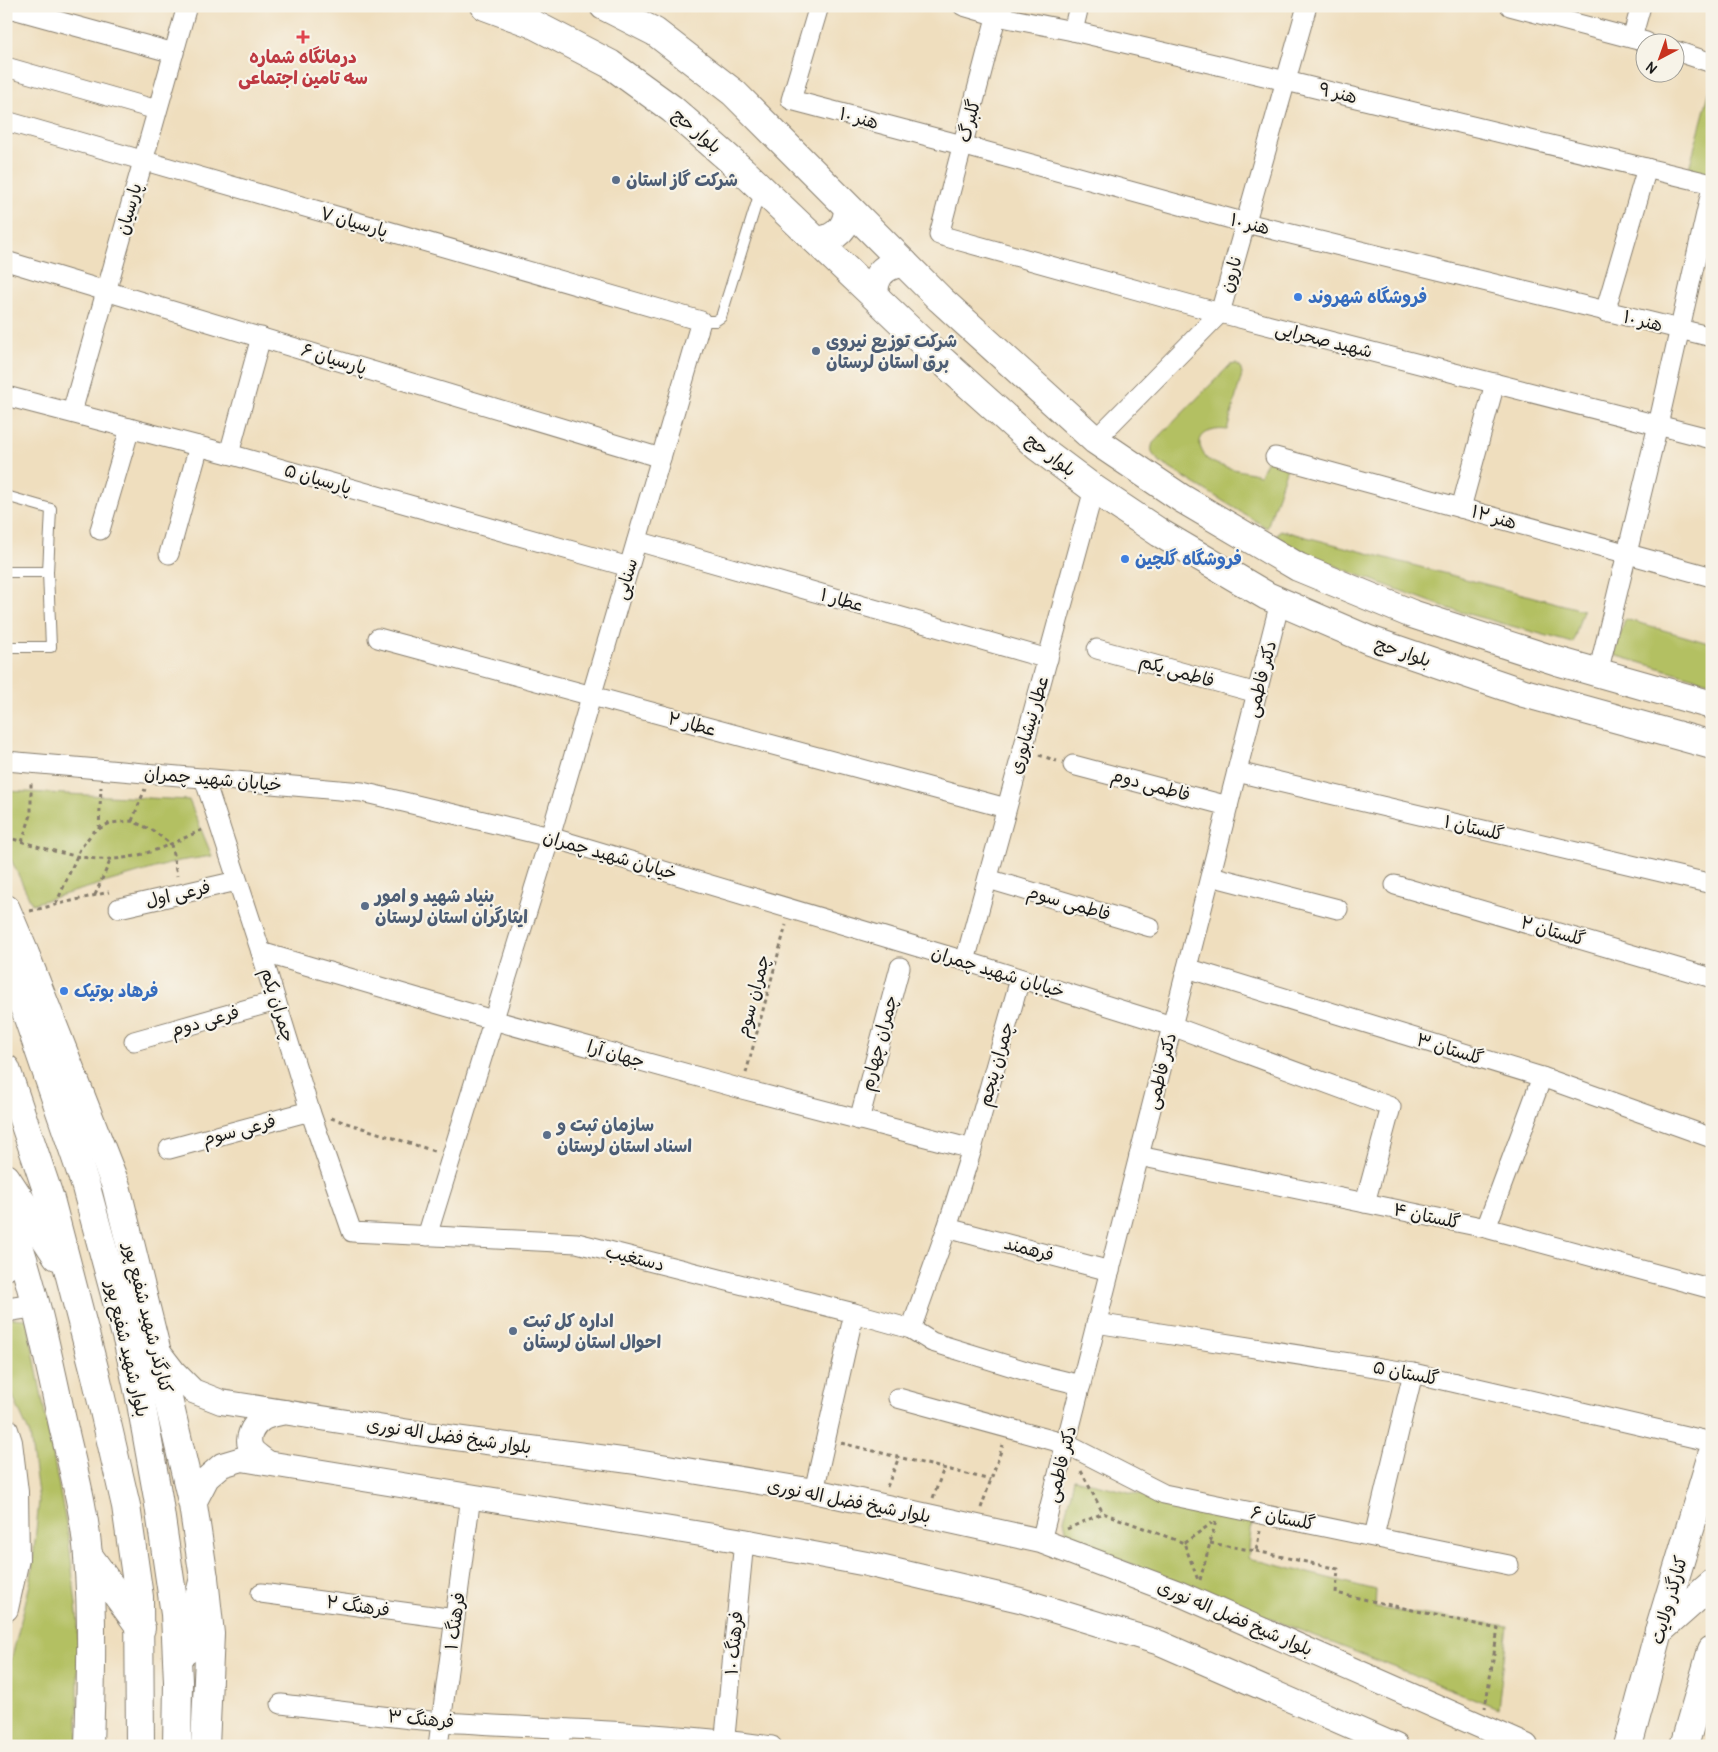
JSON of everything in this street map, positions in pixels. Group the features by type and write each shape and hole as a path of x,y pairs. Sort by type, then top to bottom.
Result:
{"main road":[{"name":"بلوار حج","path":"485,6 531,24 610,64 672,110 761,188 937,356 1038,447 1160,534 1280,602 1369,640 1515,690 1712,745"},
{"path":"613,8 655,32 734,93 940,299 1095,440 1181,498 1298,567 1412,614 1598,672 1712,705"},
{"path":"817,241 832,237 839,232 846,221 848,208"},
{"path":"875,296 875,283 881,271 888,266 904,263"},
{"name":"کنارگذر شهید شفیع پور","path":"6,909 116,1186 156,1348 192,1505 204,1578 210,1634 205,1746"},
{"name":"بلوار شهید شفیع پور","path":"6,968 26,1012 86,1187 142,1403 160,1507 175,1614 178,1682 177,1746"},
{"name":"بلوار شهید شفیع پور","path":"6,1069 50,1199 96,1376 126,1506 140,1597 140,1746"},
{"path":"6,1178 70,1276"},
{"path":"6,1208 12,1257 36,1305 80,1502 88,1555 91,1669 90,1746"},
{"name":"کنارگذر ولایت","path":"1628,1746 1659,1632 1712,1455"},
{"path":"88,1555 141,1628"},
{"path":"178,1682 204,1578"},
{"path":"1659,1632 1712,1584"},
{"path":"1684,1746 1712,1650"}],"street":[{"name":"پارسیان","path":"72,412 187,6"},
{"name":"هنر ۱۰","path":"819,6 791,100 1246,223 1712,337"},
{"name":"هنر ۹","path":"963,6 998,11 1073,31 1647,168 1712,186"},
{"path":"1073,31 1079,6"},
{"name":"نارون","path":"1095,440 1220,313 1306,6"},
{"path":"1510,6 1636,39"},
{"path":"1639,32 1641,6"},
{"path":"6,7 174,52"},
{"name":"گلبرگ","path":"938,235 998,11"},
{"path":"1686,55 1712,62"},
{"path":"6,67 157,110"},
{"name":"پارسیان ۷","path":"6,121 143,162 702,321"},
{"path":"1606,312 1647,168"},
{"path":"1598,672 1658,425 1712,186"},
{"name":"شهید صحرایی","path":"938,235 1220,313 1712,439"},
{"name":"پارسیان ۶","path":"6,261 661,458"},
{"name":"سنایی","path":"427,1236 550,837 702,321"},
{"path":"229,454 261,337"},
{"path":"1461,508 1495,383"},
{"name":"پارسیان ۵","path":"6,396 229,454 629,566"},
{"path":"100,530 130,428"},
{"path":"169,554 199,446"},
{"name":"هنر ۱۲","path":"1276,457 1712,578"},
{"name":"عطار نیشابوری","path":"966,962 1006,808 1094,488"},
{"name":"عطار ۱","path":"637,540 1048,659"},
{"name":"دکتر فاطمی","path":"1041,1541 1280,602"},
{"name":"عطار ۲","path":"378,638 1006,808"},
{"name":"فاطمی یکم","path":"1098,649 1257,693"},
{"path":"6,761 32,764"},
{"path":"6,769 32,764"},
{"name":"خیابان شهید چمران","path":"32,764 362,792 550,837 1172,1026 1391,1107 1365,1203"},
{"name":"فاطمی دوم","path":"1073,765 1228,806"},
{"name":"گلستان ۱","path":"1237,772 1712,884"},
{"name":"چمران یکم","path":"204,778 261,952 310,1112 352,1232"},
{"path":"1210,876 1338,909"},
{"name":"فاطمی سوم","path":"988,879 1150,927"},
{"name":"فرعی اول","path":"118,908 237,880"},
{"name":"گلستان ۲","path":"1395,885 1712,978"},
{"name":"جهان آرا","path":"261,952 493,1020 742,1089 972,1149"},
{"name":"چمران چهارم","path":"859,1120 900,967"},
{"name":"گلستان ۳","path":"1187,968 1542,1077 1712,1138"},
{"name":"چمران پنجم","path":"911,1329 947,1228 972,1149 1020,979"},
{"name":"فرعی دوم","path":"134,1041 276,1001"},
{"path":"1486,1228 1542,1077"},
{"name":"فرعی سوم","path":"168,1149 310,1112"},
{"name":"گلستان ۴","path":"1139,1156 1486,1228 1712,1288"},
{"name":"فرهمند","path":"947,1228 1110,1271"},
{"name":"دستغیب","path":"352,1232 577,1243 911,1329 932,1342 1081,1386"},
{"path":"6,1311 36,1305"},
{"path":"814,1492 854,1313"},
{"name":"گلستان ۵","path":"1096,1324 1413,1373 1712,1442"},
{"name":"بلوار شیخ فضل اله نوری","path":"156,1348 174,1372 193,1391 221,1402 410,1432 636,1462 814,1492 1041,1541 1178,1592 1524,1745"},
{"path":"1374,1536 1413,1373"},
{"name":"گلستان ۶","path":"898,1398 1066,1444 1164,1494 1509,1565"},
{"path":"268,1463 253,1451 249,1442 250,1434 255,1426 264,1418 285,1412"},
{"path":"6,1430 10,1442 11,1504 17,1559 6,1609"},
{"path":"192,1505 208,1478 222,1465 242,1459 744,1541 867,1564 1020,1600 1160,1643 1396,1746"},
{"name":"فرهنگ ۱","path":"438,1746 472,1496"},
{"name":"فرهنگ ۱۰","path":"724,1743 744,1541"},
{"name":"فرهنگ ۲","path":"261,1593 455,1619"},
{"name":"فرهنگ ۳","path":"281,1704 441,1721 560,1737 772,1746"}],"lane":[{"path":"702,321 715,321 721,317 761,188"},
{"path":"6,496 51,509 48,572 51,647 6,647"},
{"path":"6,572 48,572"}],"path":[{"path":"1022,750 1073,765"},
{"path":"22,842 30,815 32,764"},
{"path":"99,829 102,770"},
{"path":"132,821 152,774"},
{"path":"56,904 77,856 93,832 110,823 132,821 152,830 171,844 177,876"},
{"path":"6,838 77,856 111,860 129,858 162,848 218,822"},
{"path":"95,895 111,860"},
{"name":"چمران سوم","path":"742,1089 791,910"},
{"path":"310,1112 452,1157"},
{"path":"975,1526 1009,1428"},
{"path":"826,1440 991,1480"},
{"path":"1066,1444 1103,1512 1184,1543 1199,1584 1216,1519 1184,1543"},
{"path":"879,1506 900,1457"},
{"path":"926,1516 944,1468"},
{"path":"1041,1541 1103,1512"},
{"path":"1256,1551 1264,1514"},
{"path":"1210,1543 1338,1569 1336,1592 1498,1629 1482,1727"}],"green space":[{"path":"1712,82 1712,190 1685,183"},
{"path":"1236,364 1240,367 1242,374 1227,430 1207,432 1201,439 1201,449 1205,457 1212,462 1260,475 1267,459 1287,468 1267,528 1161,463 1152,452 1153,443 1230,365"},
{"path":"1280,530 1583,610 1573,643 1450,609 1345,570 1275,538"},
{"path":"1625,619 1712,644 1712,683 1614,655"},
{"path":"6,791 189,800 212,856 179,861 32,904 6,849"},
{"path":"11,1318 27,1319 68,1534 78,1622 78,1746 6,1746 6,1681 31,1580 39,1501 30,1435 6,1381 6,1321"},
{"path":"1074,1479 1252,1521 1248,1558 1376,1590 1375,1608 1508,1626 1498,1708 1068,1539 1064,1520"}],"place":[{"name":"درمانگاه شماره سه تامین اجتماعی","path":"303,37"},
{"name":"شرکت گاز استان","path":"616,180"},
{"name":"فروشگاه شهروند","path":"1298,297"},
{"name":"شرکت توزیع نیروی برق استان لرستان","path":"816,351"},
{"name":"فروشگاه گلچین","path":"1125,559"},
{"name":"بنیاد شهید و امور ایثارگران استان لرستان","path":"365,906"},
{"name":"فرهاد بوتیک","path":"64,991"},
{"name":"سازمان ثبت و اسناد استان لرستان","path":"547,1135"},
{"name":"اداره کل ثبت احوال استان لرستان","path":"513,1331"}]}
